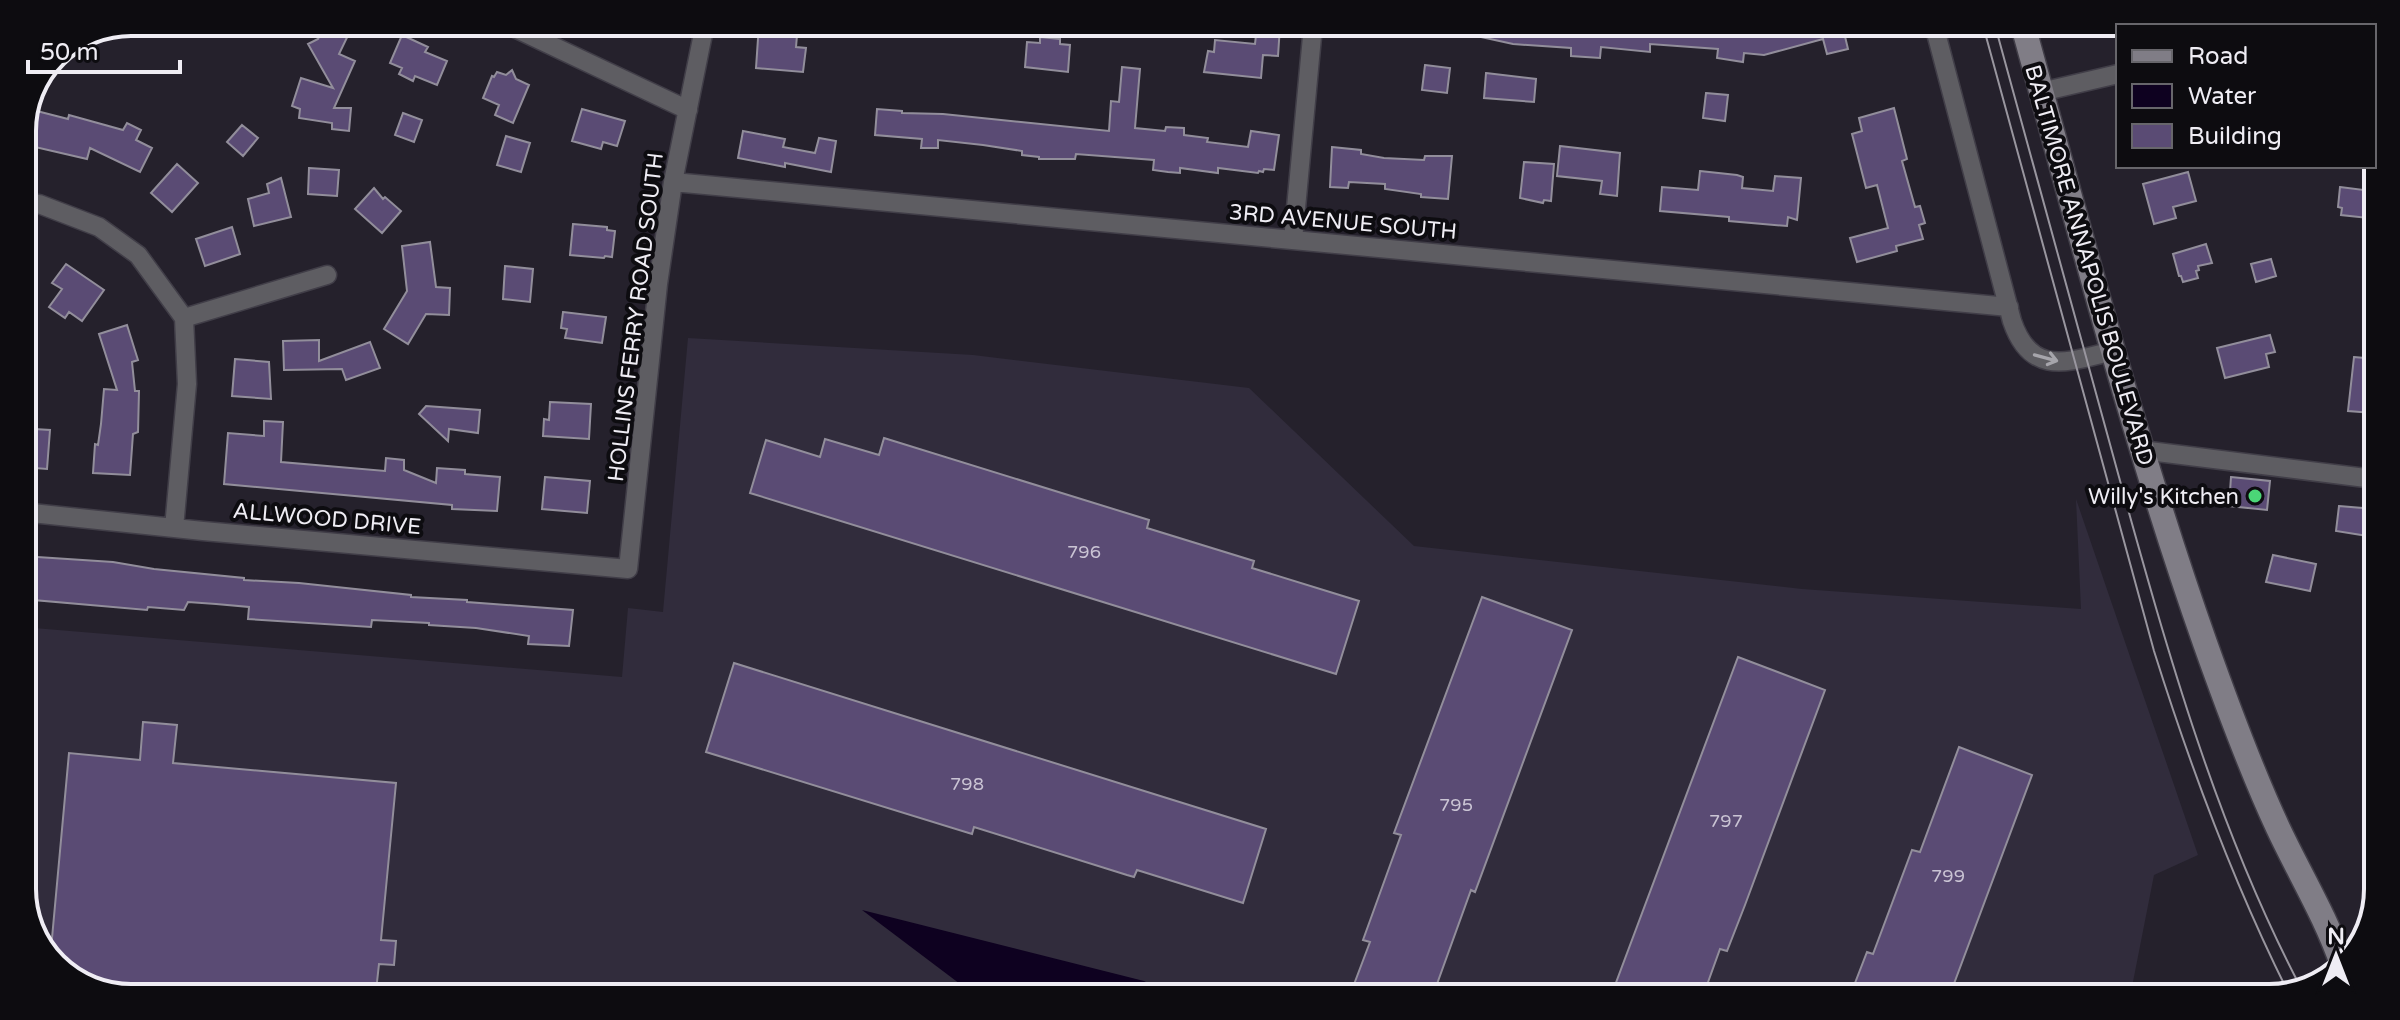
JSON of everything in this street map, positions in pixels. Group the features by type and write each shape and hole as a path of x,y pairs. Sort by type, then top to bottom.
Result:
{"main road":[{"name":"BALTIMORE ANNAPOLIS BOULEVARD","path":"2026,36 2141,450 2184,581 2252,769 2287,849 2340,952"}],"street":[{"path":"531,36 688,110"},
{"name":"HOLLINS FERRY ROAD SOUTH","path":"628,569 658,284 673,182 703,36"},
{"path":"1293,240 1312,36"},
{"path":"1937,36 2016,333 2023,346 2043,359 2074,360 2113,351"},
{"path":"2041,92 2116,74"},
{"name":"3RD AVENUE SOUTH","path":"673,182 2009,307"},
{"path":"36,204 99,227 138,255 184,318 187,384 174,528"},
{"path":"184,318 327,275"},
{"path":"2141,450 2364,478"},
{"name":"ALLWOOD DRIVE","path":"36,513 628,569"}],"shaded area":[{"path":"688,338 973,355 1249,388 1414,546 1802,589 2081,609 2076,499 2198,855 2154,875 2133,984 131,984 112,982 83,971 60,952 46,931 36,895 36,628 622,677 628,608 663,612"}],"water":[{"path":"862,910 1150,984 960,984"}],"building":[{"path":"319,36 348,36 339,54 355,61 334,108 351,108 349,131 332,129 332,123 299,118 300,109 292,106 301,78 333,88 308,44"},
{"path":"402,36 428,47 425,52 447,61 437,85 415,76 413,81 399,74 402,68 390,63"},
{"path":"758,36 797,36 796,47 806,48 803,72 756,68"},
{"path":"1256,36 1279,36 1278,56 1263,55 1261,78 1204,72 1208,51 1214,52 1215,40 1255,44"},
{"path":"1476,36 1845,36 1848,49 1827,54 1823,39 1764,55 1744,53 1743,62 1717,58 1718,49 1650,44 1650,52 1601,47 1600,58 1571,56 1571,48 1513,44"},
{"path":"1040,37 1060,39 1060,44 1070,45 1068,72 1025,67 1027,42 1040,43"},
{"path":"1425,65 1450,68 1447,93 1422,90"},
{"path":"1122,67 1140,69 1135,128 1165,131 1166,127 1184,128 1184,135 1208,138 1207,142 1248,147 1251,131 1279,135 1274,170 1264,169 1258,173 1218,168 1218,173 1180,168 1180,173 1168,172 1153,170 1154,160 1076,154 1075,159 1039,159 1022,155 1022,151 938,140 938,148 921,148 922,139 875,135 877,109 1109,131 1111,101 1119,102"},
{"path":"512,70 516,79 529,85 513,123 495,115 499,105 483,98 492,76 497,72 506,75"},
{"path":"1486,73 1536,79 1534,102 1484,98"},
{"path":"1706,93 1728,95 1725,121 1703,118"},
{"path":"1894,108 1907,159 1902,161 1915,207 1920,206 1925,223 1919,225 1923,239 1896,246 1897,251 1857,262 1850,238 1888,228 1877,185 1866,188 1852,134 1862,131 1859,118"},
{"path":"582,109 625,121 617,146 603,142 601,149 572,141"},
{"path":"38,111 68,119 69,115 123,130 127,123 141,130 136,140 152,148 140,172 90,148 87,159 36,147"},
{"path":"403,113 422,120 414,142 395,135"},
{"path":"242,125 258,138 243,156 227,142"},
{"path":"743,131 785,139 783,147 815,153 819,138 836,141 831,172 738,158"},
{"path":"506,136 530,143 521,172 497,165"},
{"path":"1560,146 1620,153 1617,196 1600,194 1602,181 1557,176"},
{"path":"1332,147 1361,150 1361,154 1384,158 1424,160 1425,156 1452,156 1448,199 1385,189 1385,184 1349,182 1348,188 1330,187"},
{"path":"1524,162 1554,164 1551,201 1544,200 1543,203 1520,198"},
{"path":"177,164 198,183 172,212 151,193"},
{"path":"309,168 339,170 337,196 308,194"},
{"path":"1700,171 1737,175 1743,177 1742,188 1773,191 1775,176 1801,178 1797,220 1788,217 1787,226 1660,211 1662,187 1698,190"},
{"path":"2188,172 2196,201 2173,207 2176,218 2154,224 2143,184"},
{"path":"281,178 291,217 254,226 248,199 269,193 267,184"},
{"path":"2340,187 2364,190 2364,218 2341,215 2342,208 2338,207"},
{"path":"374,188 383,199 385,197 401,211 382,233 355,209"},
{"path":"573,224 607,227 607,230 615,231 612,257 570,255"},
{"path":"232,227 240,254 205,266 196,239"},
{"path":"430,242 436,287 450,288 449,315 426,314 408,344 384,329 407,291 402,246"},
{"path":"2206,244 2212,263 2198,266 2198,278 2183,282 2173,254"},
{"path":"2271,259 2276,276 2256,282 2251,264"},
{"path":"66,264 104,290 82,321 69,312 65,318 49,307 62,289 52,283"},
{"path":"505,266 533,269 530,302 503,299"},
{"path":"563,312 606,317 602,343 565,338 567,329 561,328"},
{"path":"127,325 138,360 132,362 135,391 139,391 138,432 133,434 130,475 93,473 104,389 117,390 99,334"},
{"path":"2270,335 2275,352 2266,354 2269,367 2225,378 2217,348"},
{"path":"319,340 319,361 370,342 380,368 346,380 342,369 284,370 283,341"},
{"path":"2354,357 2364,358 2364,412 2348,411"},
{"path":"235,359 269,362 271,399 232,396"},
{"path":"550,402 591,404 589,439 543,436 544,419 549,420"},
{"path":"426,406 480,410 478,433 449,429 448,441 419,414"},
{"path":"264,421 283,422 281,462 385,471 386,458 404,460 404,470 436,483 437,468 500,477 497,511 452,509 452,505 224,484 228,433 264,436"},
{"path":"36,429 50,430 47,469 36,468"},
{"path":"884,438 1149,520 1147,528 1254,561 1252,568 1359,601 1336,674 750,493 766,440 820,457 825,439 879,455"},
{"path":"545,477 590,481 587,513 542,509"},
{"path":"2231,477 2270,481 2267,510 2229,506"},
{"path":"2339,506 2364,508 2364,535 2336,531"},
{"path":"2273,555 2316,564 2310,591 2266,582"},
{"path":"36,557 113,562 244,580 299,583 411,597 573,610 569,646 528,644 529,636 429,623 372,620 371,627 248,619 249,607 216,604 188,602 184,610 148,607 147,610 36,600"},
{"path":"1482,597 1572,630 1475,892 1471,890 1437,984 1354,984 1370,942 1363,940 1401,835 1394,833"},
{"path":"1738,657 1825,690 1727,951 1720,949 1707,984 1615,984"},
{"path":"734,663 1266,829 1243,903 1137,870 1134,877 974,827 972,834 706,752"},
{"path":"143,722 177,725 173,763 396,783 381,940 396,941 394,965 379,964 377,984 131,984 95,977 68,960 52,941 69,753 140,760"},
{"path":"1959,747 2032,775 1954,984 1855,984 1867,952 1873,954 1912,850 1920,852"}],"tram line":[{"path":"1986,36 2154,651 2214,824 2284,983"},
{"path":"1998,36 2119,477 2196,738 2244,865 2297,980"}],"place":[{"name":"Willy's Kitchen","path":"2255,496"}]}
